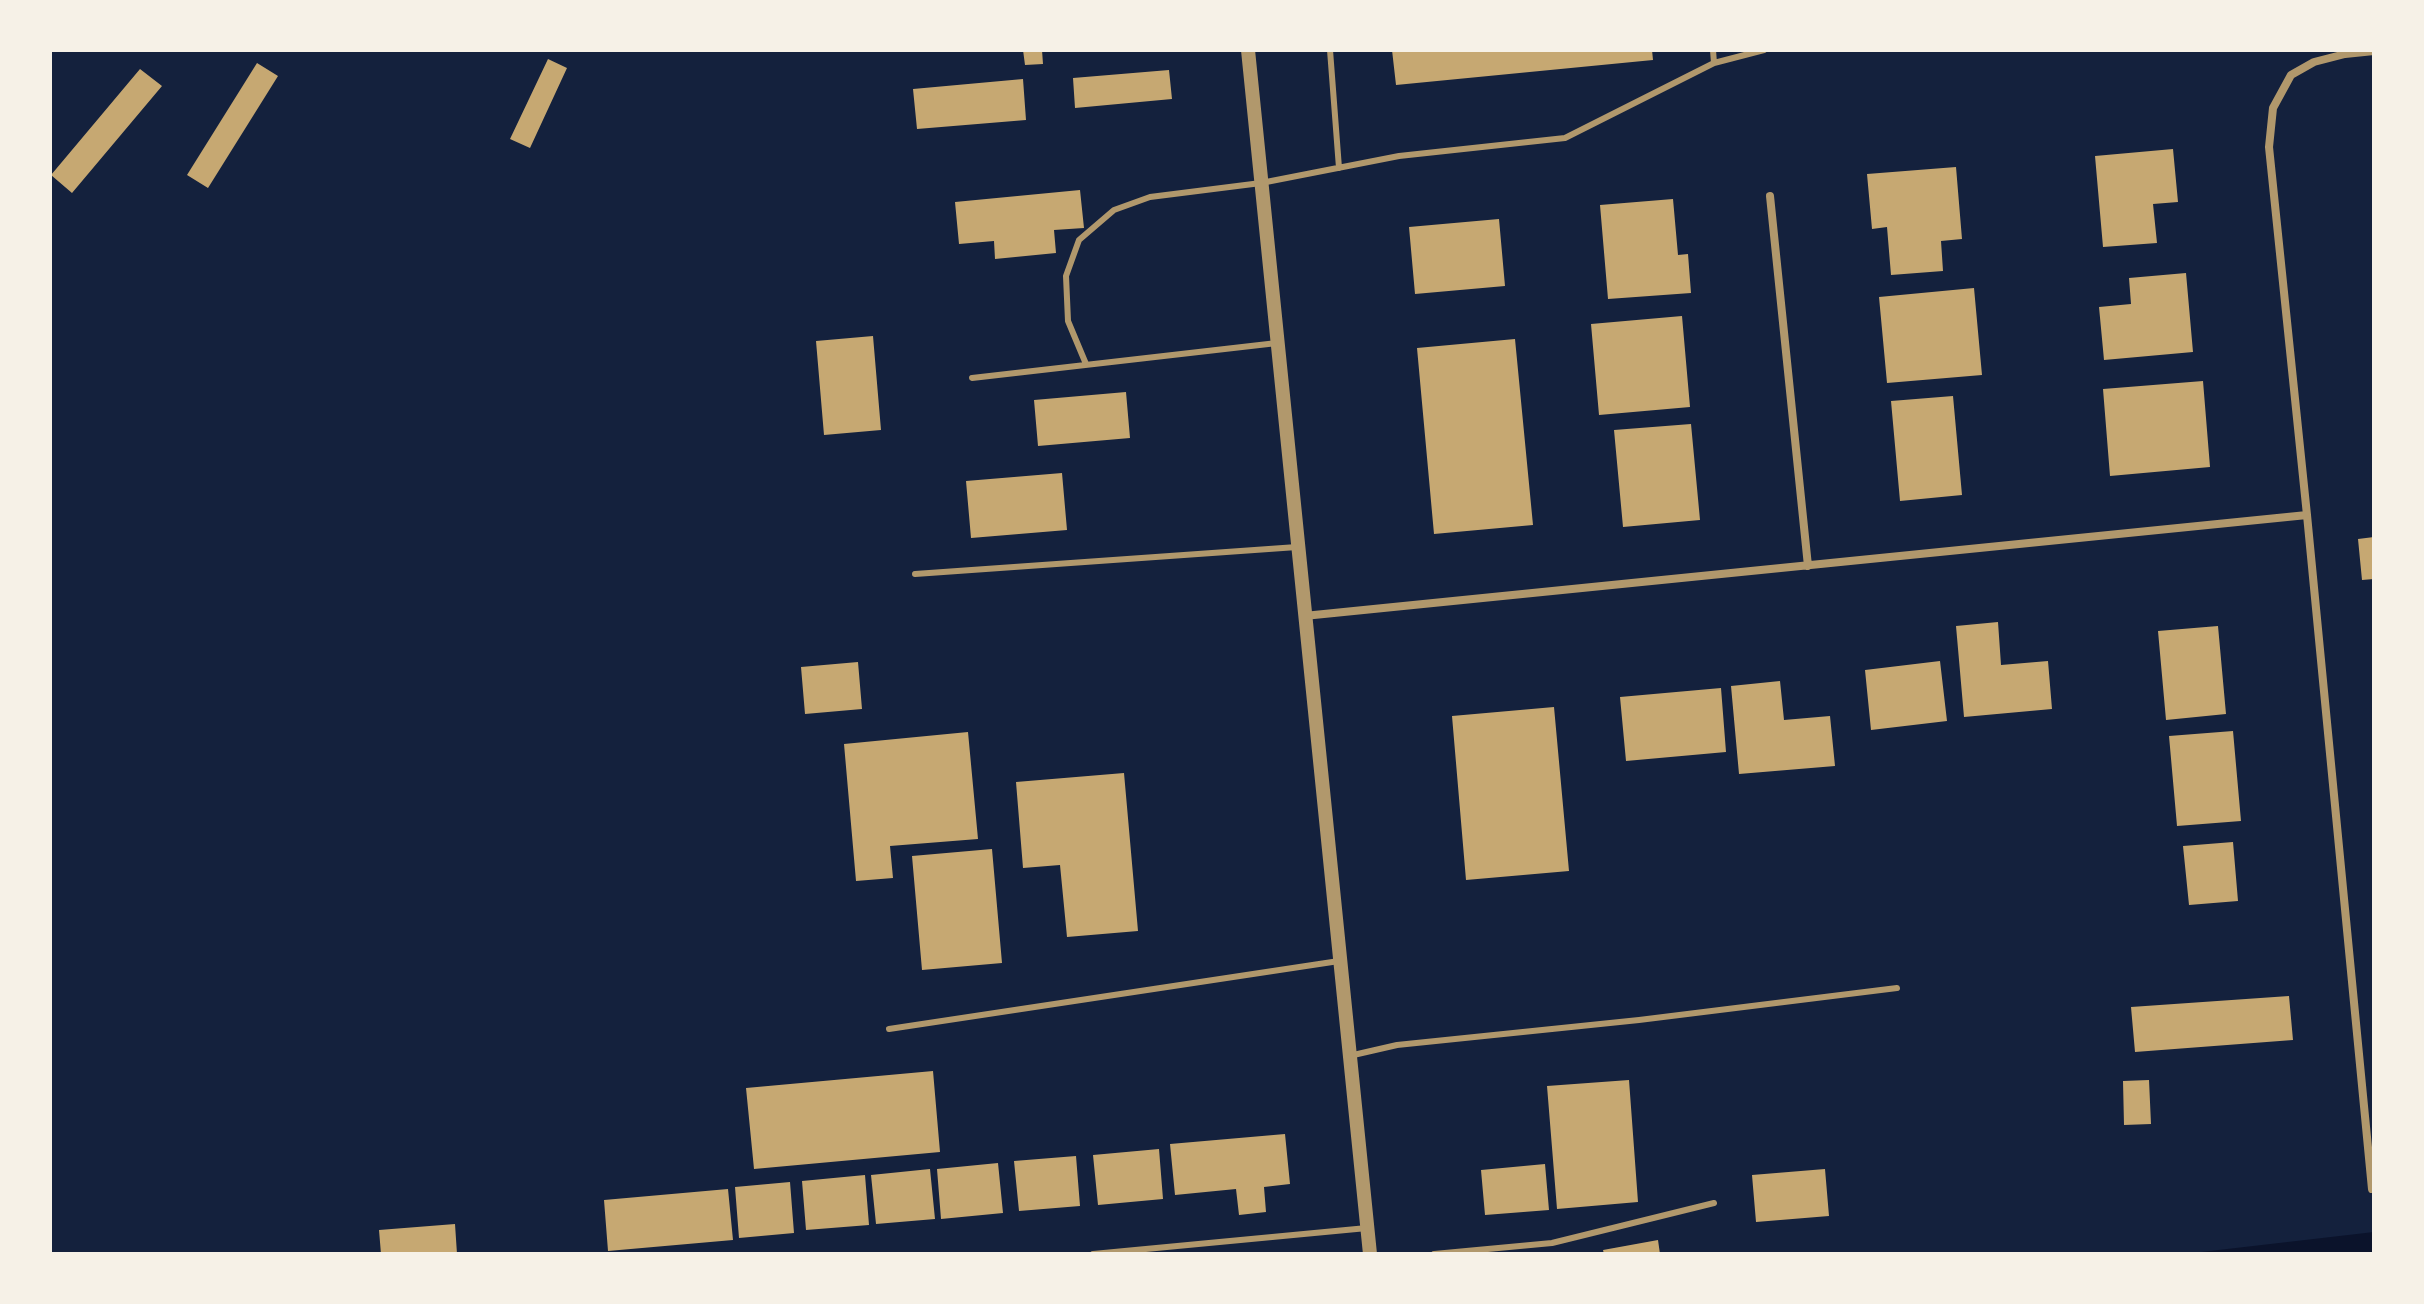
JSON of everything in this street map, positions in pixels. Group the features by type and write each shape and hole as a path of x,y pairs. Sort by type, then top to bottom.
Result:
{"street":[{"path":"1248,50 1370,1254"},
{"path":"2372,1189 2269,147 2273,108 2291,75 2314,62 2374,51"},
{"path":"1770,196 1808,566"},
{"path":"1304,616 2307,515"}],"lane":[{"path":"1330,50 1339,168"},
{"path":"1713,50 1714,63"},
{"path":"1086,364 1068,321 1066,276 1079,240 1114,210 1150,197 1261,183 1399,156 1565,138 1714,63 1764,50"},
{"path":"972,378 1277,343"},
{"path":"915,574 1297,547"},
{"path":"889,1029 1339,961"},
{"path":"1349,1056 1397,1045 1639,1020 1897,988"},
{"path":"1434,1254 1552,1243 1714,1203"},
{"path":"1093,1254 1367,1228"}],"water":[{"path":"2374,1232 2374,1254 2184,1254"}],"building":[{"path":"1023,50 1042,50 1043,64 1025,65"},
{"path":"1392,50 1652,50 1653,60 1396,85"},
{"path":"548,59 567,68 530,148 510,139"},
{"path":"257,63 278,76 208,188 187,175"},
{"path":"140,69 162,86 72,193 51,175"},
{"path":"1169,70 1172,99 1075,108 1073,78"},
{"path":"1023,79 1026,120 917,129 913,89"},
{"path":"2173,149 2178,202 2153,204 2157,243 2103,247 2095,156"},
{"path":"1956,167 1962,239 1941,241 1943,271 1891,275 1887,227 1872,229 1867,174"},
{"path":"1080,190 1084,228 1054,230 1056,253 995,259 994,241 959,244 955,202"},
{"path":"1673,199 1678,255 1688,254 1691,293 1608,299 1600,205"},
{"path":"1499,219 1505,286 1415,294 1409,227"},
{"path":"2186,273 2193,352 2104,360 2099,307 2131,304 2129,278"},
{"path":"1974,288 1982,375 1887,383 1879,297"},
{"path":"1682,316 1690,407 1599,415 1591,324"},
{"path":"873,336 881,430 824,435 816,341"},
{"path":"1515,339 1533,525 1434,534 1417,348"},
{"path":"2203,381 2210,467 2110,476 2103,389"},
{"path":"1126,392 1130,438 1038,446 1034,400"},
{"path":"1953,396 1962,495 1900,501 1891,401"},
{"path":"1691,424 1700,520 1623,527 1614,430"},
{"path":"1062,473 1067,530 971,538 966,481"},
{"path":"2374,537 2374,579 2362,580 2358,539"},
{"path":"1998,622 2001,665 2048,661 2052,709 1964,717 1956,626"},
{"path":"2218,626 2226,714 2166,720 2158,631"},
{"path":"1940,661 1947,721 1871,730 1865,670"},
{"path":"858,662 862,709 805,714 801,667"},
{"path":"1780,681 1784,720 1830,716 1835,766 1739,774 1731,686"},
{"path":"1721,688 1726,752 1626,761 1620,697"},
{"path":"1554,707 1569,871 1466,880 1452,716"},
{"path":"2233,731 2241,821 2177,826 2169,736"},
{"path":"968,732 978,839 890,846 893,878 856,881 844,744"},
{"path":"1124,773 1138,931 1067,937 1060,865 1023,868 1016,782"},
{"path":"2233,842 2238,901 2189,905 2183,846"},
{"path":"992,849 1002,963 922,970 912,856"},
{"path":"2289,996 2293,1040 2135,1052 2131,1007"},
{"path":"933,1071 940,1152 754,1169 746,1088"},
{"path":"1629,1080 1638,1202 1557,1209 1547,1086"},
{"path":"2149,1080 2151,1124 2124,1125 2123,1081"},
{"path":"1285,1134 1290,1184 1264,1187 1266,1212 1239,1215 1236,1189 1175,1195 1170,1144"},
{"path":"1159,1149 1163,1199 1098,1205 1093,1155"},
{"path":"1076,1156 1080,1206 1019,1211 1014,1161"},
{"path":"998,1163 1003,1213 941,1219 937,1169"},
{"path":"1545,1164 1549,1210 1485,1215 1481,1170"},
{"path":"930,1169 935,1219 876,1224 871,1175"},
{"path":"1825,1169 1829,1216 1756,1222 1752,1175"},
{"path":"865,1175 869,1225 806,1230 802,1181"},
{"path":"790,1182 794,1233 739,1238 735,1187"},
{"path":"728,1189 733,1240 608,1251 604,1200"},
{"path":"455,1224 457,1254 381,1254 379,1230"},
{"path":"1658,1240 1660,1254 1604,1254 1603,1250"}]}
